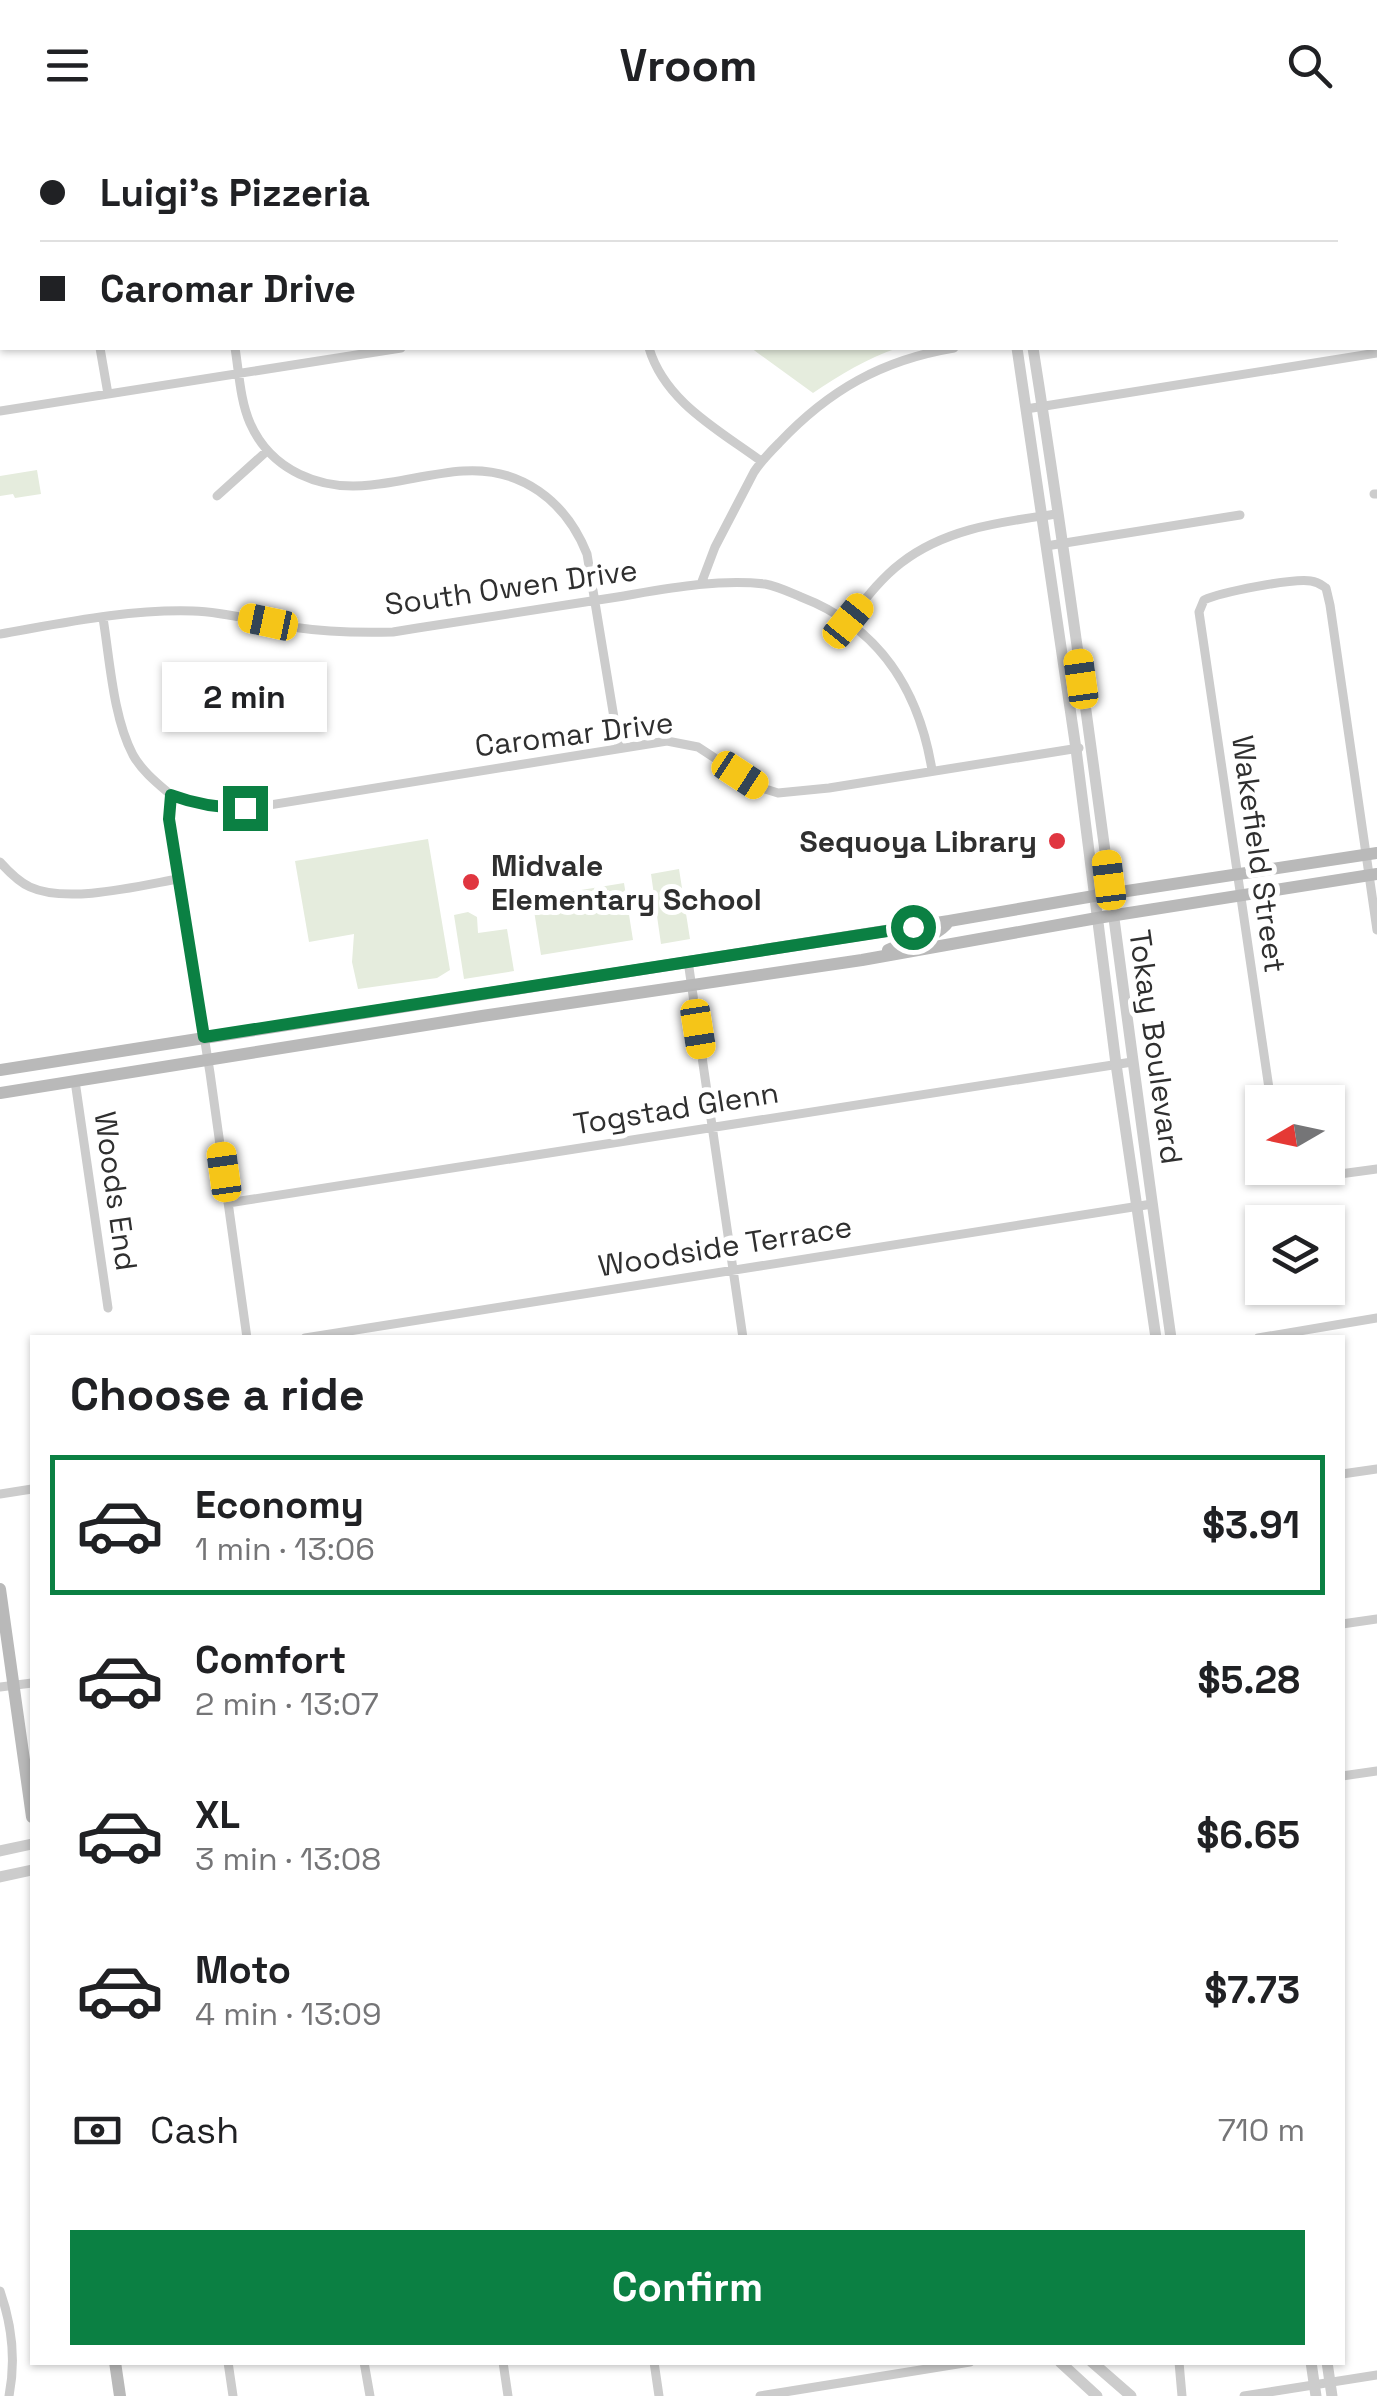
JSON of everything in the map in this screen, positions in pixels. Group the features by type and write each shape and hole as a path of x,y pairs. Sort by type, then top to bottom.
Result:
{"main road":[{"path":"0,1070 1371,854"},
{"path":"0,1093 862,960 1373,875"},
{"path":"862,960 936,933 948,921"},
{"path":"0,1589 7,1686 30,1807"},
{"path":"115,2365 120,2396"}],"street":[{"path":"100,350 108,394"},
{"path":"235,350 250,423 267,451 292,472 311,480 370,486 478,470 522,480 550,497 580,536 589,564 619,748"},
{"path":"0,411 373,350"},
{"path":"650,350 668,385 686,406 761,461"},
{"path":"701,584 733,508 761,461 813,409 852,383 898,361 945,350"},
{"name":"Tokay Boulevard","path":"1018,350 1156,1335"},
{"name":"Tokay Boulevard","path":"1032,350 1172,1335"},
{"path":"1026,409 1377,353"},
{"path":"217,496 267,451"},
{"path":"848,621 882,580 922,549 966,530 1056,514"},
{"path":"1046,546 1240,515"},
{"name":"Wakefield Street","path":"1268,1085 1200,612 1204,600 1217,594 1315,581 1326,590 1371,854"},
{"name":"South Owen Drive","path":"0,634 144,612 196,611 291,627 384,632 701,584 765,584 812,601 848,621 888,660 910,694 932,770"},
{"path":"103,618 126,738 143,769 171,795 169,819 247,1335"},
{"name":"Caromar Drive","path":"171,795 204,804 245,808 667,741 698,746 759,787 778,793 1091,747"},
{"path":"1371,854 1377,930"},
{"path":"0,862 29,887 58,894 178,879"},
{"path":"688,961 743,1335"},
{"name":"Togstad Glenn","path":"228,1204 1132,1062"},
{"name":"Woods End","path":"75,1081 108,1308"},
{"path":"1345,1173 1377,1169"},
{"name":"Woodside Terrace","path":"324,1335 1152,1204"},
{"path":"1276,1335 1377,1318"},
{"path":"1345,1474 1377,1469"},
{"path":"0,1494 30,1489"},
{"path":"1345,1624 1377,1619"},
{"path":"1345,1776 1377,1771"},
{"path":"0,1851 30,1844"},
{"path":"0,1877 30,1870"},
{"path":"0,2291 12,2344 9,2396"},
{"path":"228,2365 233,2396"},
{"path":"365,2365 370,2396"},
{"path":"503,2365 508,2396"},
{"path":"654,2365 659,2396"},
{"path":"886,2365 890,2375"},
{"path":"760,2396 952,2365"},
{"path":"1063,2365 1098,2396"},
{"path":"1095,2365 1130,2396"},
{"path":"1180,2365 1182,2396"},
{"path":"1311,2365 1315,2391"},
{"path":"1244,2396 1331,2389 1377,2375"}],"green space":[{"path":"754,350 893,350 844,373 813,393"},
{"path":"37,470 41,494 0,496 0,476"},
{"path":"428,839 450,970 437,978 358,989 352,962 354,934 309,942 295,861"},
{"path":"679,869 690,939 661,944 651,874"},
{"path":"624,883 633,940 541,955 532,898"},
{"path":"468,912 477,917 478,933 507,929 514,971 464,979 454,915"}],"place":[{"name":"Sequoya Library","path":"1057,841"},
{"name":"Midvale Elementary School","path":"471,882"}],"route":[{"path":"245,808 188,802 171,795 169,819 204,1037 913,927"}]}
